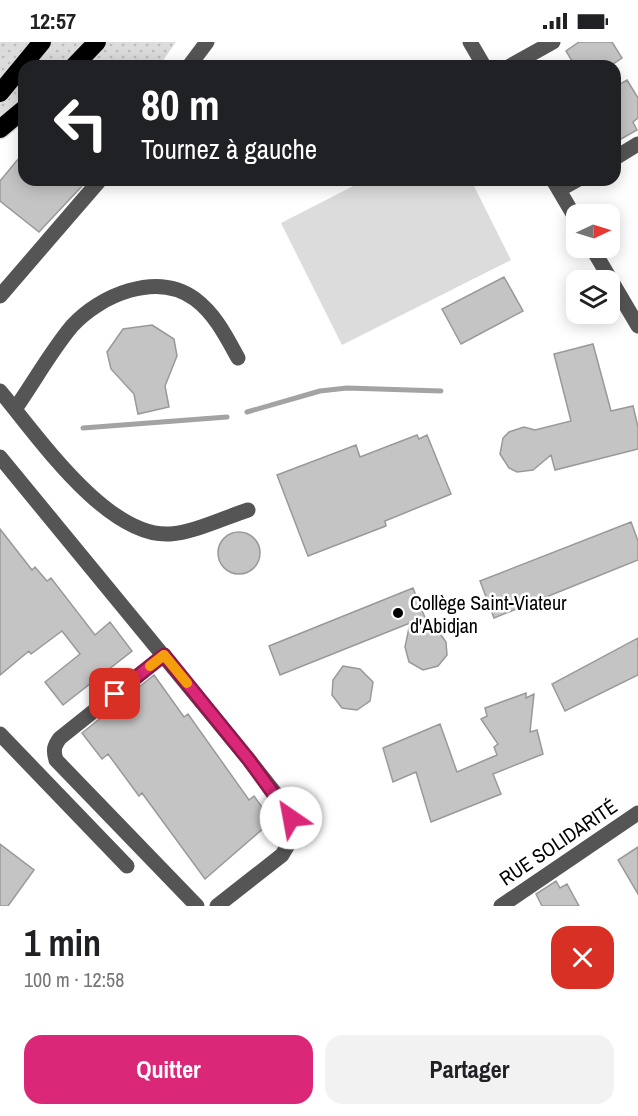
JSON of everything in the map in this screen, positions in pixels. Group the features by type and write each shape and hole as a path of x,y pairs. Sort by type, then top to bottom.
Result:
{"highway":[{"path":"27,60 42,42"},
{"path":"80,60 97,42"},
{"path":"0,93 18,71"},
{"path":"0,129 18,114"}],"street":[{"path":"194,60 207,42"},
{"path":"470,42 480,60"},
{"path":"521,60 553,42"},
{"path":"621,154 638,144"},
{"path":"0,297 95,186"},
{"path":"557,186 567,204"},
{"path":"598,258 638,326"},
{"path":"15,409 72,327 100,303 122,292 166,287 194,298 219,323 238,358"},
{"path":"0,391 76,481 102,507 140,529 172,534 248,510"},
{"path":"0,457 282,802 295,833 282,855 217,906"},
{"path":"164,655 60,738 54,746 54,752 56,760 197,906"},
{"path":"0,734 127,866"},
{"name":"RUE SOLIDARITÉ","path":"501,906 638,813"}],"shaded area":[{"path":"0,42 176,42 163,60 18,60 18,112 0,136"},
{"path":"353,186 474,186 511,260 342,345 281,223"}],"building":[{"path":"579,42 612,42 622,58 619,60 571,60 566,51"},
{"path":"627,80 638,98 638,118 633,122 637,130 621,139 621,84"},
{"path":"18,159 18,186 82,186 39,232 0,201 0,181"},
{"path":"504,277 523,311 461,344 442,309"},
{"path":"152,325 174,339 177,356 165,386 169,407 138,414 134,394 111,369 107,352 123,329"},
{"path":"593,344 611,411 633,406 638,427 638,449 555,470 551,455 533,470 517,472 509,468 500,454 503,438 509,432 524,427 535,430 571,421 554,354"},
{"path":"417,435 419,439 427,435 451,494 385,521 386,526 308,556 277,475 356,445 360,457"},
{"path":"631,522 638,541 638,560 494,618 480,581"},
{"path":"0,529 32,570 35,567 47,581 51,578 95,635 110,622 132,651 63,705 45,682 80,654 62,631 31,654 29,651 0,675"},
{"path":"239,532 247,533 254,538 259,545 259,561 254,568 247,573 239,574 231,573 224,568 219,561 218,553 219,545 224,538 231,533"},
{"path":"413,588 428,625 439,632 446,642 447,655 438,666 423,670 409,662 405,647 410,623 280,675 269,646"},
{"path":"638,638 638,675 565,711 552,684"},
{"path":"343,666 360,669 373,682 370,701 357,710 342,708 332,695 333,680"},
{"path":"154,675 184,717 188,714 249,800 254,796 272,821 205,879 142,793 139,796 108,754 102,759 82,733"},
{"path":"526,693 526,698 534,694 530,732 537,730 543,754 493,774 501,794 431,822 416,772 393,782 383,748 440,724 457,772 497,755 494,747 498,744 481,719 487,716 485,708"},
{"path":"0,844 34,870 8,906 0,906"},
{"path":"638,847 638,894 618,860"},
{"path":"556,881 560,888 567,884 579,906 542,906 536,894"}],"waterway":[{"path":"247,412 320,391 347,388 441,391"},
{"path":"83,428 227,417"}],"slow traffic":[{"path":"150,666 164,655 187,683"}],"place":[{"name":"Collège Saint-Viateur d'Abidjan","path":"398,613"}],"route":[{"path":"115,694 164,655 282,802 291,818"}]}
